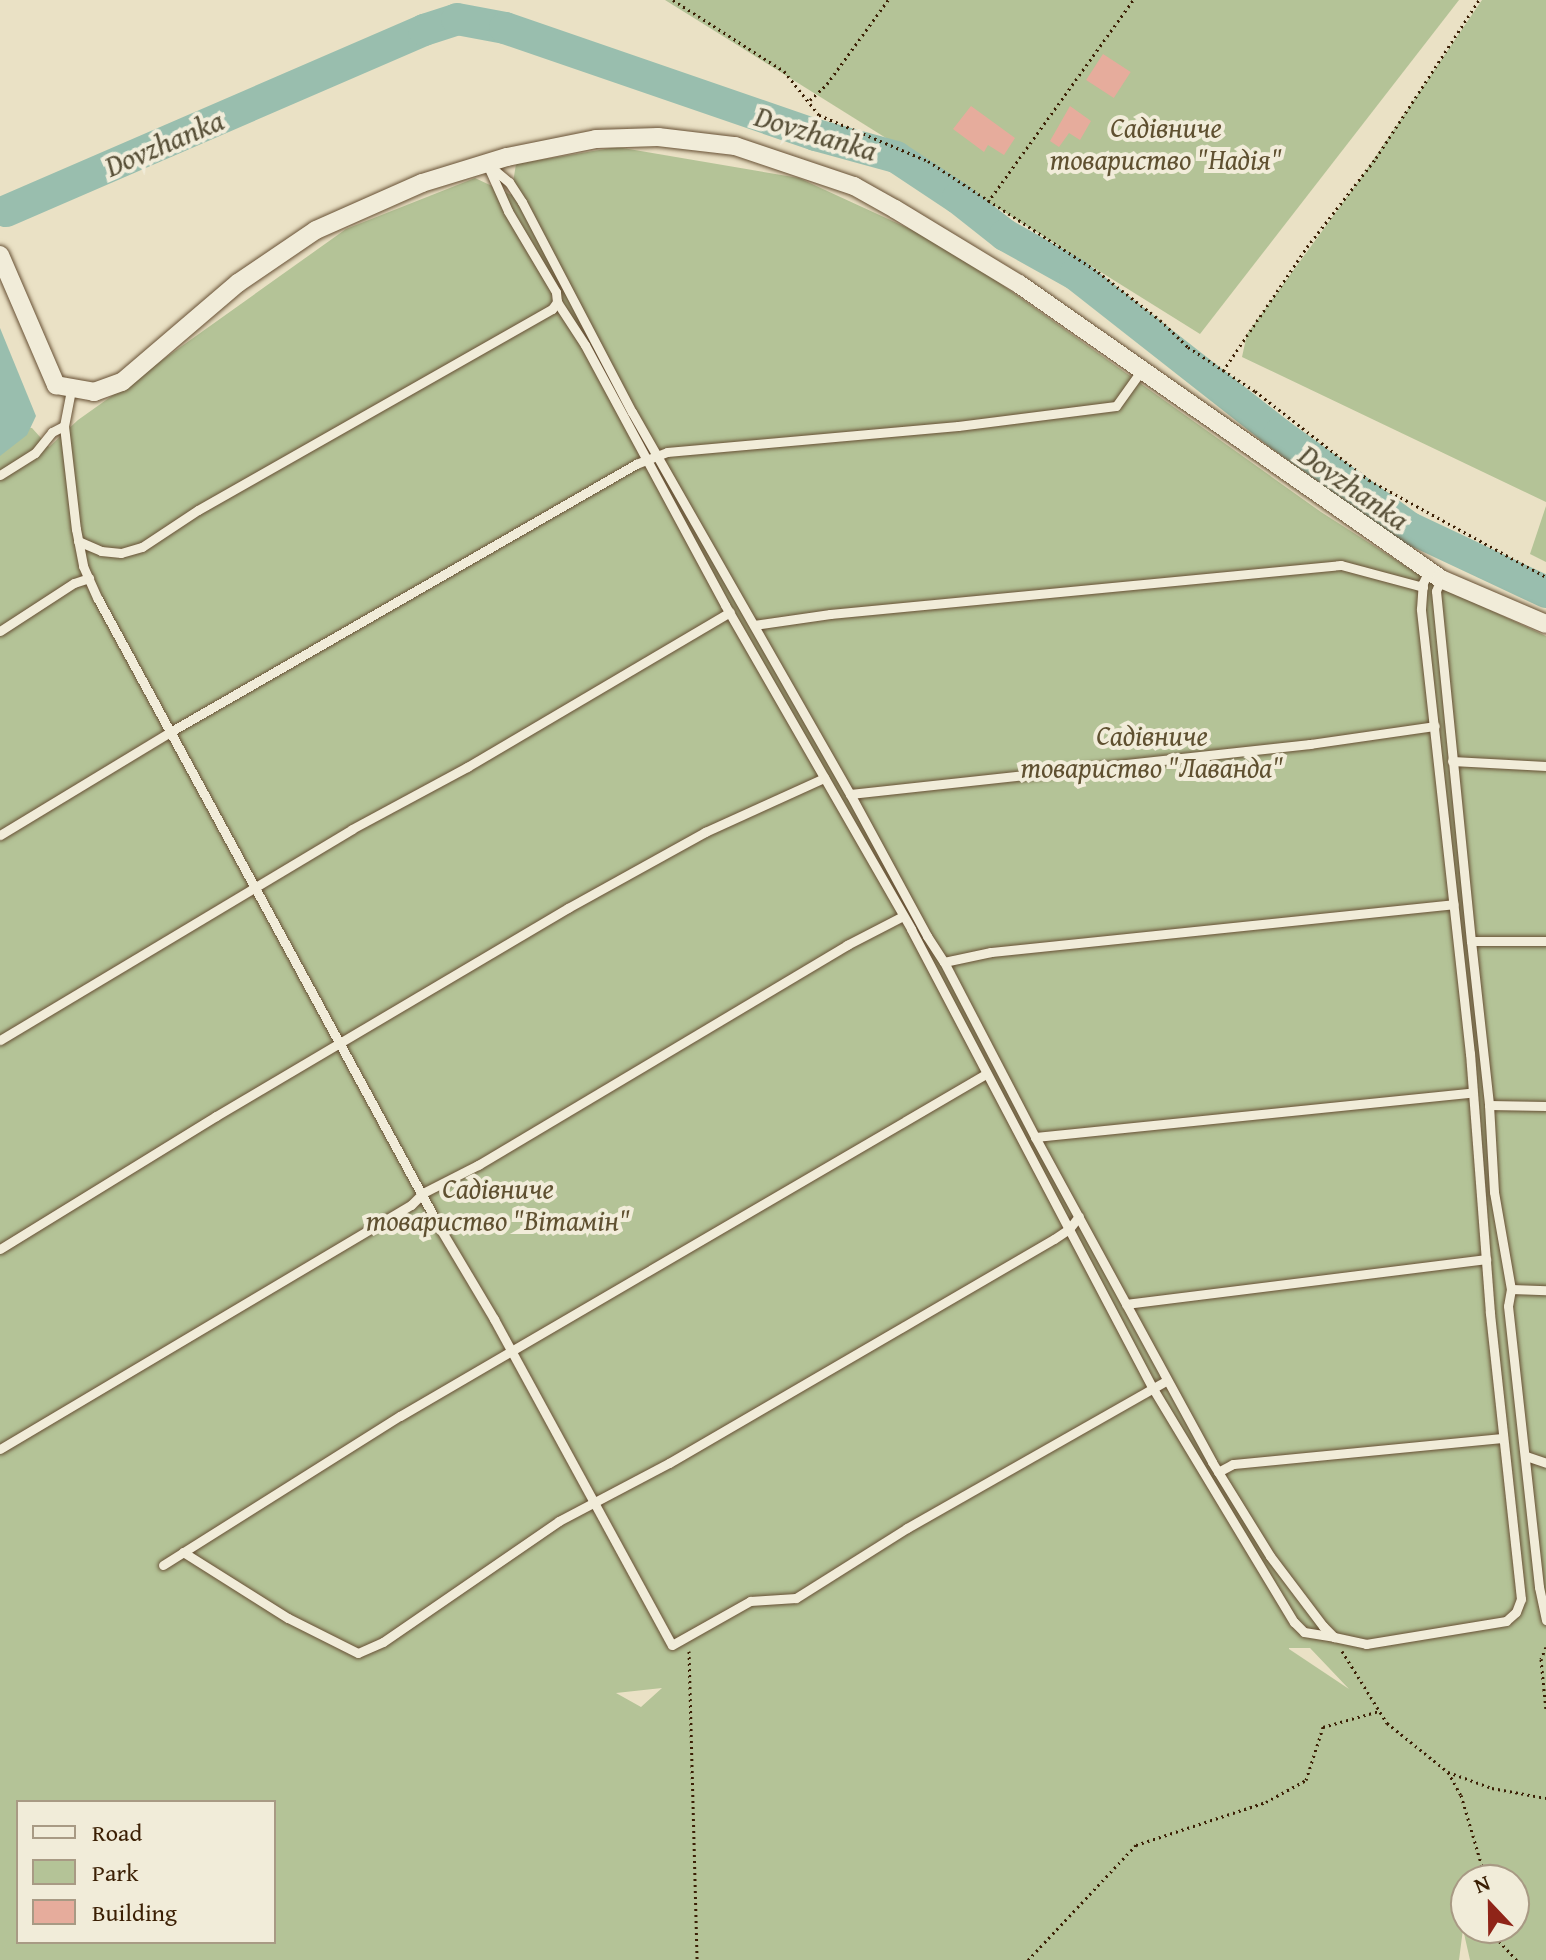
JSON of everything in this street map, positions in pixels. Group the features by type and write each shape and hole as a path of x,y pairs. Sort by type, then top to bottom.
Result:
{"street":[{"path":"0,255 56,385 94,392 122,382 238,283 316,230 422,183 486,163 596,139 658,137 735,146 854,186 895,209 1019,284 1431,579 1546,624"}],"lane":[{"path":"486,163 508,211 556,292 557,302 585,345 645,461 903,916 1152,1387 1294,1622 1304,1632 1366,1644 1506,1621 1516,1612 1521,1599 1503,1438 1454,904 1421,609 1431,579"},
{"path":"486,163 509,182 522,202 632,412 944,962 1035,1137 1218,1472 1270,1556 1334,1637"},
{"path":"78,541 121,553 142,547 198,510 552,309 557,302"},
{"path":"0,835 170,732 645,461 667,452 958,426 1116,406 1141,371"},
{"path":"71,390 64,426 78,541 89,578 339,1043 672,1645 750,1601 796,1598 907,1528 1167,1380"},
{"path":"0,475 35,453 52,432 64,426"},
{"path":"754,625 830,614 1341,565 1431,579"},
{"path":"0,631 74,583 89,578"},
{"path":"1431,579 1436,591 1489,1105 1494,1192 1511,1289 1508,1306 1539,1587 1546,1620"},
{"path":"0,1040 254,887 730,612"},
{"path":"850,794 877,788 1310,744 1435,726"},
{"path":"1452,761 1546,766"},
{"path":"0,1249 339,1043 705,832 824,778"},
{"path":"944,962 991,952 1454,904"},
{"path":"0,1449 411,1205 422,1194 478,1165 847,945 903,916"},
{"path":"1471,941 1546,941"},
{"path":"163,1565 387,1424 986,1074"},
{"path":"1035,1137 1471,1093"},
{"path":"1489,1105 1546,1106"},
{"path":"183,1552 288,1618 358,1653 383,1642 559,1521 595,1505 1069,1229 1079,1216"},
{"path":"1126,1304 1486,1259"},
{"path":"1511,1289 1546,1290"},
{"path":"1218,1472 1233,1464 1503,1438"},
{"path":"1526,1456 1546,1463"}],"path":[{"path":"673,0 784,71 819,115 928,161 1098,272 1160,320 1188,347 1255,391 1369,480 1546,577"},
{"path":"810,100 827,84 888,0"},
{"path":"988,202 1133,0"},
{"path":"1223,371 1307,247 1376,158 1479,0"},
{"path":"688,1635 697,1960"},
{"path":"1334,1637 1387,1723 1448,1772 1492,1788 1546,1798"},
{"path":"1546,1647 1541,1659 1546,1710"},
{"path":"1028,1960 1136,1845 1266,1802 1306,1780 1323,1727 1379,1711"},
{"path":"1448,1772 1461,1795 1481,1864"},
{"path":"1502,1944 1517,1960"}],"green space":[{"name":"Садівниче товариство \"Надія\"","path":"665,0 1459,0 1200,334"},
{"path":"1482,0 1546,0 1546,502 1242,357 1247,334 1363,175"},
{"path":"617,147 799,178 949,247 1321,512 1432,583 1546,636 1546,1960 1470,1960 1466,1944 1530,1944 1530,1864 1450,1864 1450,1944 1461,1944 1459,1960 0,1960 0,448 21,427 32,428 49,447 78,420 346,229 475,178 511,195 516,164","holes":["1310,1648 1349,1689 1289,1649","662,1688 641,1707 616,1693"]},
{"path":"1546,506 1546,562 1530,554"}],"shaded area":[{"path":"0,328 36,416 27,435 0,456"}],"building":[{"path":"1103,54 1131,72 1114,98 1086,80"},
{"path":"971,106 1015,138 1004,155 988,145 984,152 953,129"},
{"path":"1070,106 1091,121 1080,140 1069,133 1059,147 1050,141"}],"waterway":[{"name":"Dovzhanka","path":"6,211 424,30 457,19 505,28 816,135 896,157 958,198 1005,235 1075,274 1279,434 1410,528 1546,592"}],"park label":[{"name":"Садівниче товариство \"Лаванда\"","path":"1152,751"},
{"name":"Садівниче товариство \"Вітамін\"","path":"498,1204"}]}
